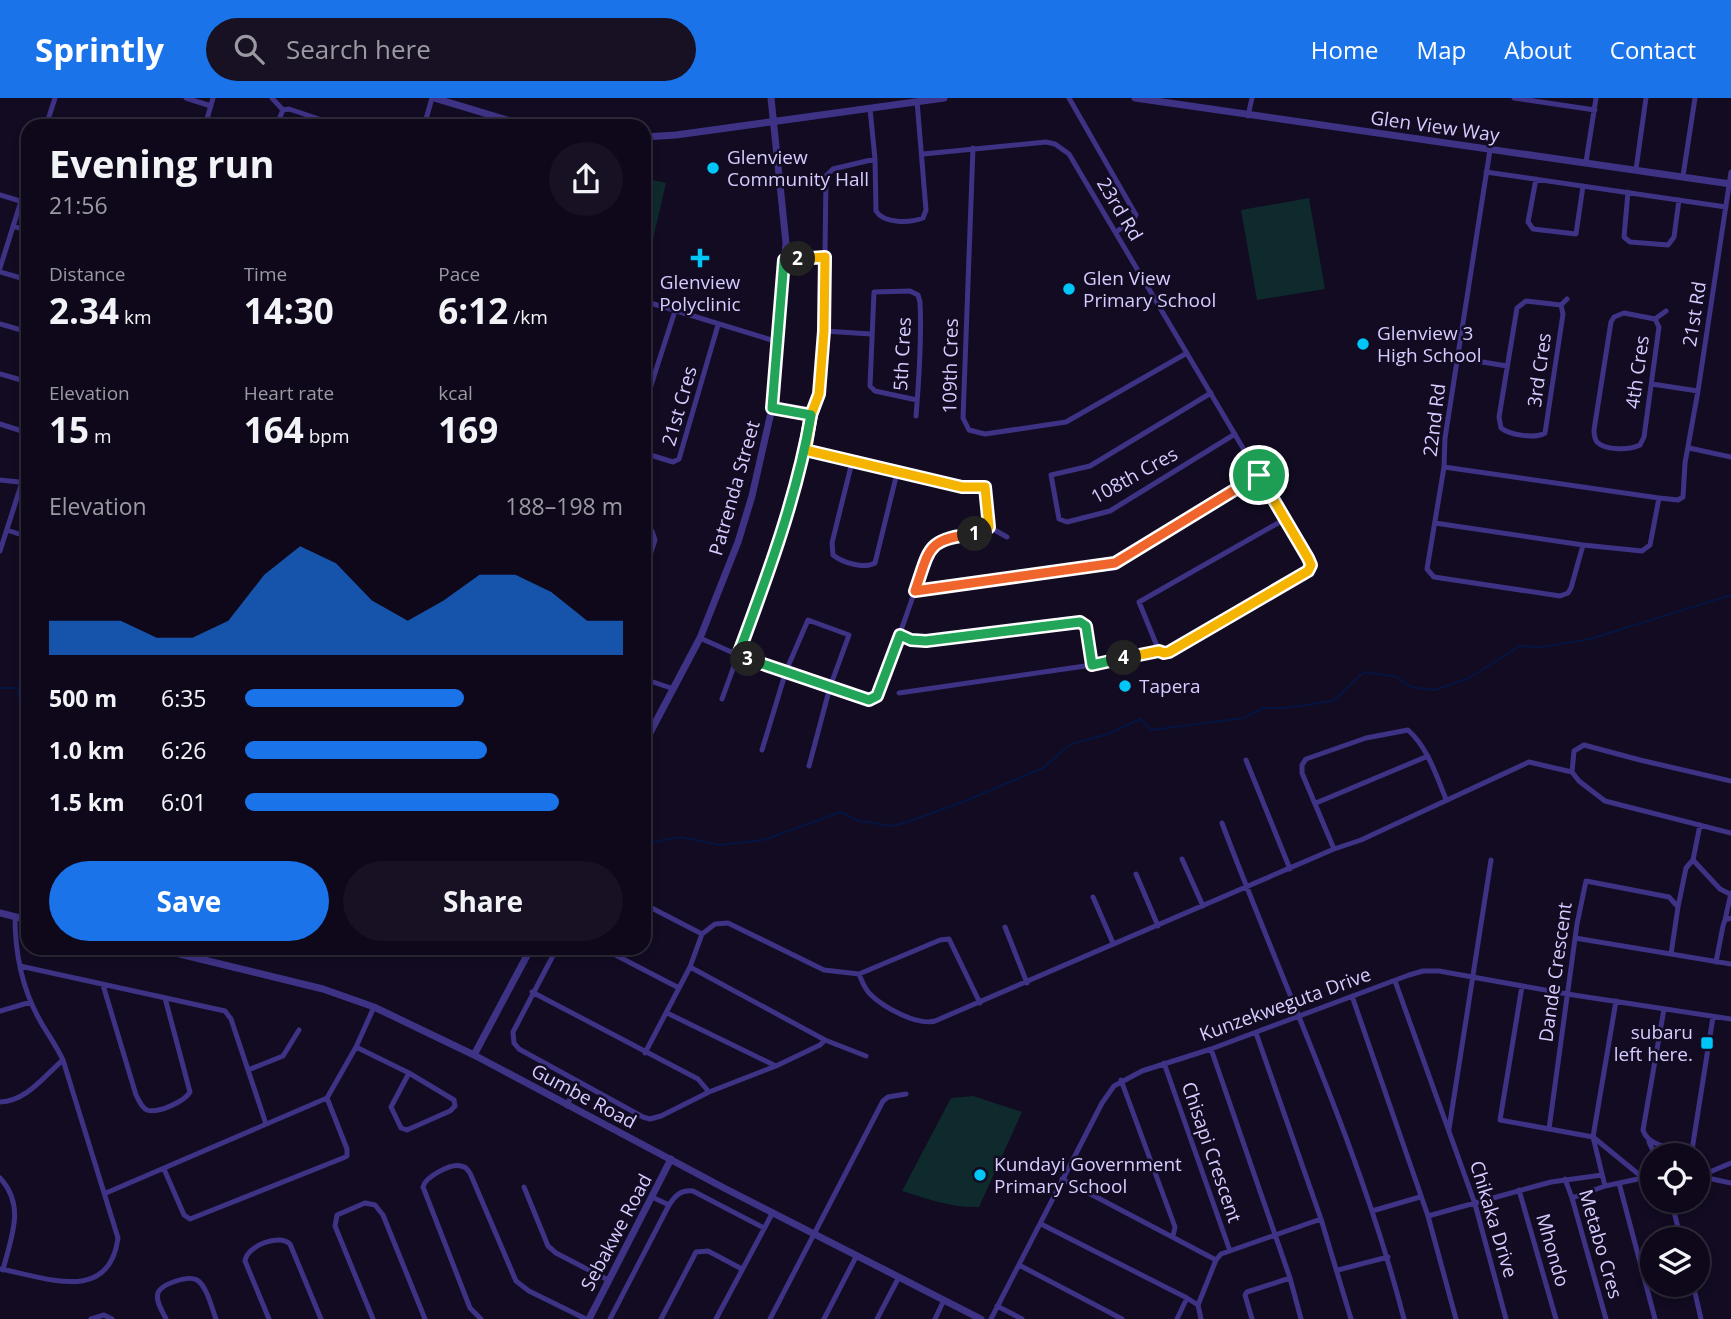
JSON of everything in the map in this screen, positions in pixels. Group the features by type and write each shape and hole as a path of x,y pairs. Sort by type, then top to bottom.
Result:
{"street":[{"path":"48,119 55,98"},
{"path":"186,98 211,106"},
{"path":"207,119 213,98"},
{"path":"272,98 283,110"},
{"path":"426,119 433,98 503,119"},
{"path":"466,108 468,98"},
{"name":"Patrenda Street","path":"651,732 700,638 738,542 752,496 772,408 779,342 785,225 771,98"},
{"path":"651,136 944,98"},
{"path":"1069,98 1136,215 1116,232"},
{"name":"Glen View Way","path":"1135,98 1730,184"},
{"path":"1248,116 1252,98"},
{"path":"1514,98 1595,110"},
{"path":"1586,162 1596,98"},
{"path":"1636,169 1646,98"},
{"path":"1682,176 1695,98"},
{"path":"870,109 875,159 875,206 878,215 886,219 915,221 923,218 926,210 917,101"},
{"path":"283,110 289,109 319,119"},
{"path":"279,119 283,110"},
{"name":"23rd Rd","path":"923,154 1036,142 1055,144 1069,154 1308,558 1311,565 1308,571 1169,652 1159,651"},
{"name":"109th Cres","path":"973,148 963,418 969,430 985,434 1066,422 1187,353"},
{"name":"22nd Rd","path":"1490,150 1427,569 1434,577 1560,596 1572,588 1583,545"},
{"path":"722,699 765,581 819,394 824,331 827,174 833,169 875,159"},
{"path":"1486,172 1726,207"},
{"name":"21st Rd","path":"1659,498 1678,500 1683,497 1685,463 1731,172"},
{"path":"1536,179 1528,222 1534,229 1576,234 1583,186"},
{"path":"1628,192 1623,231 1624,237 1630,242 1668,245 1674,237 1679,200"},
{"path":"0,195 20,201 13,226 3,245 0,270 21,278"},
{"path":"13,226 21,229"},
{"path":"784,260 825,257"},
{"name":"5th Cres","path":"910,290 918,295 917,400 872,389 869,381 874,292 910,290"},
{"path":"1561,305 1567,299"},
{"name":"3rd Cres","path":"1526,301 1561,305 1563,314 1546,430 1543,435 1506,432 1500,428 1499,417 1517,308 1526,301"},
{"path":"651,303 718,326 779,342"},
{"name":"21st Cres","path":"651,385 675,311"},
{"path":"1655,319 1666,311"},
{"name":"4th Cres","path":"1624,313 1655,319 1659,327 1644,437 1640,445 1626,449 1602,445 1597,441 1594,429 1611,323 1618,314 1624,313"},
{"path":"0,324 21,330"},
{"name":"21st Cres","path":"651,455 673,462 680,459 718,326"},
{"path":"824,331 871,334"},
{"path":"1458,358 1507,366"},
{"path":"0,373 21,380"},
{"path":"1652,384 1698,391"},
{"name":"108th Cres","path":"1211,393 1090,466 1051,475 1059,519 1067,522 1110,511 1235,434"},
{"path":"916,416 917,400"},
{"path":"772,408 811,415"},
{"path":"0,424 21,431"},
{"path":"1689,448 1731,457"},
{"path":"805,450 970,489 985,487 989,527"},
{"path":"852,462 832,543 833,555 840,560 867,566 875,563 897,473"},
{"path":"1435,523 1642,551 1650,545 1659,498 1444,467"},
{"path":"915,591 1115,563 1259,475"},
{"path":"0,480 21,482"},
{"path":"0,551 21,493"},
{"path":"899,693 1092,665 1159,651 1139,602 1285,519"},
{"path":"700,638 738,655 866,700 877,696 929,551 933,545 951,537 981,533 989,527"},
{"path":"989,527 1007,537"},
{"path":"7,530 21,535"},
{"path":"651,530 654,540 651,550"},
{"path":"762,750 786,671 808,620 849,635 830,687 809,766"},
{"path":"900,635 911,640 926,641 1080,622 1086,626 1092,665"},
{"path":"651,681 675,689"},
{"path":"1334,849 1317,803 1302,773 1302,765 1306,759 1366,738 1402,729 1408,730 1428,756 1446,799"},
{"path":"1572,772 1574,751 1584,745 1731,781"},
{"path":"1317,803 1428,756"},
{"path":"1246,760 1290,869"},
{"path":"859,974 865,989 876,999 920,1023 935,1021 1361,839 1529,762 1572,772 1579,781 1605,801 1731,833"},
{"path":"1222,823 1300,1015 1373,1210 1404,1319"},
{"path":"1671,954 1686,868 1693,860 1700,825"},
{"path":"1182,859 1203,906"},
{"name":"Chikaka Drive","path":"1449,1129 1491,860"},
{"path":"1693,860 1720,889 1731,892 1728,919 1716,962"},
{"path":"1136,874 1158,926"},
{"name":"Dande Crescent","path":"1549,1129 1575,938 1586,881 1669,897 1678,907"},
{"path":"1093,897 1113,943"},
{"path":"651,908 702,934"},
{"path":"0,914 21,918"},
{"path":"0,1178 10,1190 15,1214 2,1269 76,1283 100,1275 117,1250 118,1238 63,1060 32,1002 20,965 15,917"},
{"path":"645,1053 690,967 702,934 715,925 727,923 824,970 859,974 947,939 952,941 980,1003"},
{"path":"1005,927 1027,982"},
{"path":"1575,938 1731,964"},
{"name":"Gumbe Road","path":"184,955 313,986 374,1007 474,1055 567,1106 981,1319"},
{"path":"474,1055 527,955"},
{"path":"552,955 513,1032 514,1043 519,1049 577,1081 650,1118 661,1116 709,1092 776,1066 825,1040"},
{"path":"615,955 679,988"},
{"path":"20,965 225,1011 231,1019 266,1124"},
{"path":"690,967 825,1040 866,1056"},
{"name":"Kunzekweguta Drive","path":"1121,1080 1423,971 1439,971 1731,1019"},
{"name":"Chikaka Drive","path":"1395,981 1475,1204 1506,1319"},
{"path":"103,985 136,1095 142,1107 156,1111 186,1098 190,1092 165,998"},
{"path":"1522,986 1500,1120 1593,1137 1640,1176"},
{"path":"532,992 698,1079 709,1092"},
{"path":"1352,996 1428,1216 1457,1319"},
{"path":"1605,1186 1593,1137 1616,1001"},
{"path":"0,1011 32,1002"},
{"path":"106,1193 327,1098 356,1047 374,1007"},
{"path":"1653,1143 1649,1142 1643,1129 1664,1009"},
{"path":"667,1013 776,1066"},
{"path":"1692,1143 1713,1017"},
{"path":"248,1070 283,1056 299,1030"},
{"path":"1256,1033 1338,1270 1351,1319"},
{"path":"356,1047 409,1073 452,1097 455,1102 450,1111 407,1130 401,1128 391,1107 409,1073"},
{"path":"1211,1049 1276,1235 1301,1319"},
{"path":"0,1102 10,1101 27,1093 63,1060"},
{"name":"Chisapi Crescent","path":"1164,1063 1230,1251"},
{"path":"991,1319 1102,1103 1121,1080"},
{"path":"1121,1080 1175,1227 1173,1236"},
{"path":"567,1106 577,1081"},
{"path":"770,1319 883,1101 888,1097 905,1094"},
{"path":"164,1169 184,1215 190,1219 344,1158 347,1156 347,1149 327,1098"},
{"name":"Sebakwe Road","path":"588,1319 671,1160"},
{"path":"1710,1172 1731,1163"},
{"path":"481,1319 470,1308 423,1187 428,1177 456,1165 470,1173 516,1281 529,1291 588,1319"},
{"path":"1428,1216 1565,1179 1602,1175"},
{"path":"1572,1198 1605,1186 1640,1178"},
{"path":"1062,1179 1216,1260"},
{"name":"Metabo Cres","path":"1565,1179 1606,1319"},
{"path":"1710,1179 1731,1184"},
{"path":"1619,1182 1656,1319"},
{"path":"524,1187 548,1246 556,1253 608,1280"},
{"name":"Mhondo","path":"1520,1190 1556,1319"},
{"path":"610,1319 669,1205 680,1192 693,1191 764,1228"},
{"path":"652,1197 669,1205"},
{"path":"1373,1210 1420,1197"},
{"path":"373,1319 335,1226 337,1215 365,1203 376,1205 383,1215 425,1319"},
{"path":"716,1319 773,1212"},
{"path":"1201,1319 1198,1305 1216,1260 1222,1254 1321,1219"},
{"path":"1041,1224 1198,1305"},
{"path":"269,1319 245,1256 250,1250 279,1238 290,1244 321,1319"},
{"path":"661,1319 696,1252 708,1251 742,1269"},
{"path":"824,1319 857,1255"},
{"path":"1338,1270 1388,1257"},
{"path":"1019,1265 1122,1319"},
{"path":"877,1319 899,1277"},
{"path":"166,1319 158,1299 159,1291 163,1286 187,1278 193,1278 201,1284 216,1319"},
{"path":"1252,1319 1245,1295 1247,1292 1290,1278"},
{"path":"1696,1297 1701,1319"},
{"path":"1178,1319 1187,1298"},
{"path":"936,1319 944,1300"},
{"path":"997,1306 1023,1319"},
{"path":"91,1319 104,1315 112,1319"}],"green space":[{"path":"651,180 666,183 651,248"},
{"path":"1309,198 1325,289 1257,300 1241,210"},
{"path":"973,1096 1022,1112 979,1207 950,1204 902,1191 951,1098"}],"waterway":[{"path":"651,843 681,837 720,845 763,840 841,812 859,821 893,826 965,801 1043,768 1071,744 1108,734 1140,719 1152,730 1244,718 1263,708 1285,708 1333,701 1364,672 1397,677 1411,687 1435,690 1469,678 1520,646 1542,647 1590,639 1731,595"},
{"path":"0,688 19,688 18,696 21,697"}],"place":[{"name":"Glenview Community Hall","path":"713,168"},
{"name":"Glenview Polyclinic","path":"700,258"},
{"name":"Glen View Primary School","path":"1069,289"},
{"name":"Glenview 3 High School","path":"1363,344"},
{"name":"Tapera","path":"1125,686"},
{"name":"subaru left here.","path":"1707,1043"},
{"name":"Kundayi Government Primary School","path":"980,1175"}],"route":[{"path":"1259,475 1115,563 915,591 933,545 944,539 981,533 988,529 985,487 970,489 805,450 811,415 819,394 824,331 825,257 784,260 772,408 811,415 805,450 765,581 738,655 869,700 877,696 900,635 911,640 926,641 1080,622 1086,626 1092,665 1159,651 1169,652 1308,571 1311,565 1308,558 1259,475"}]}
